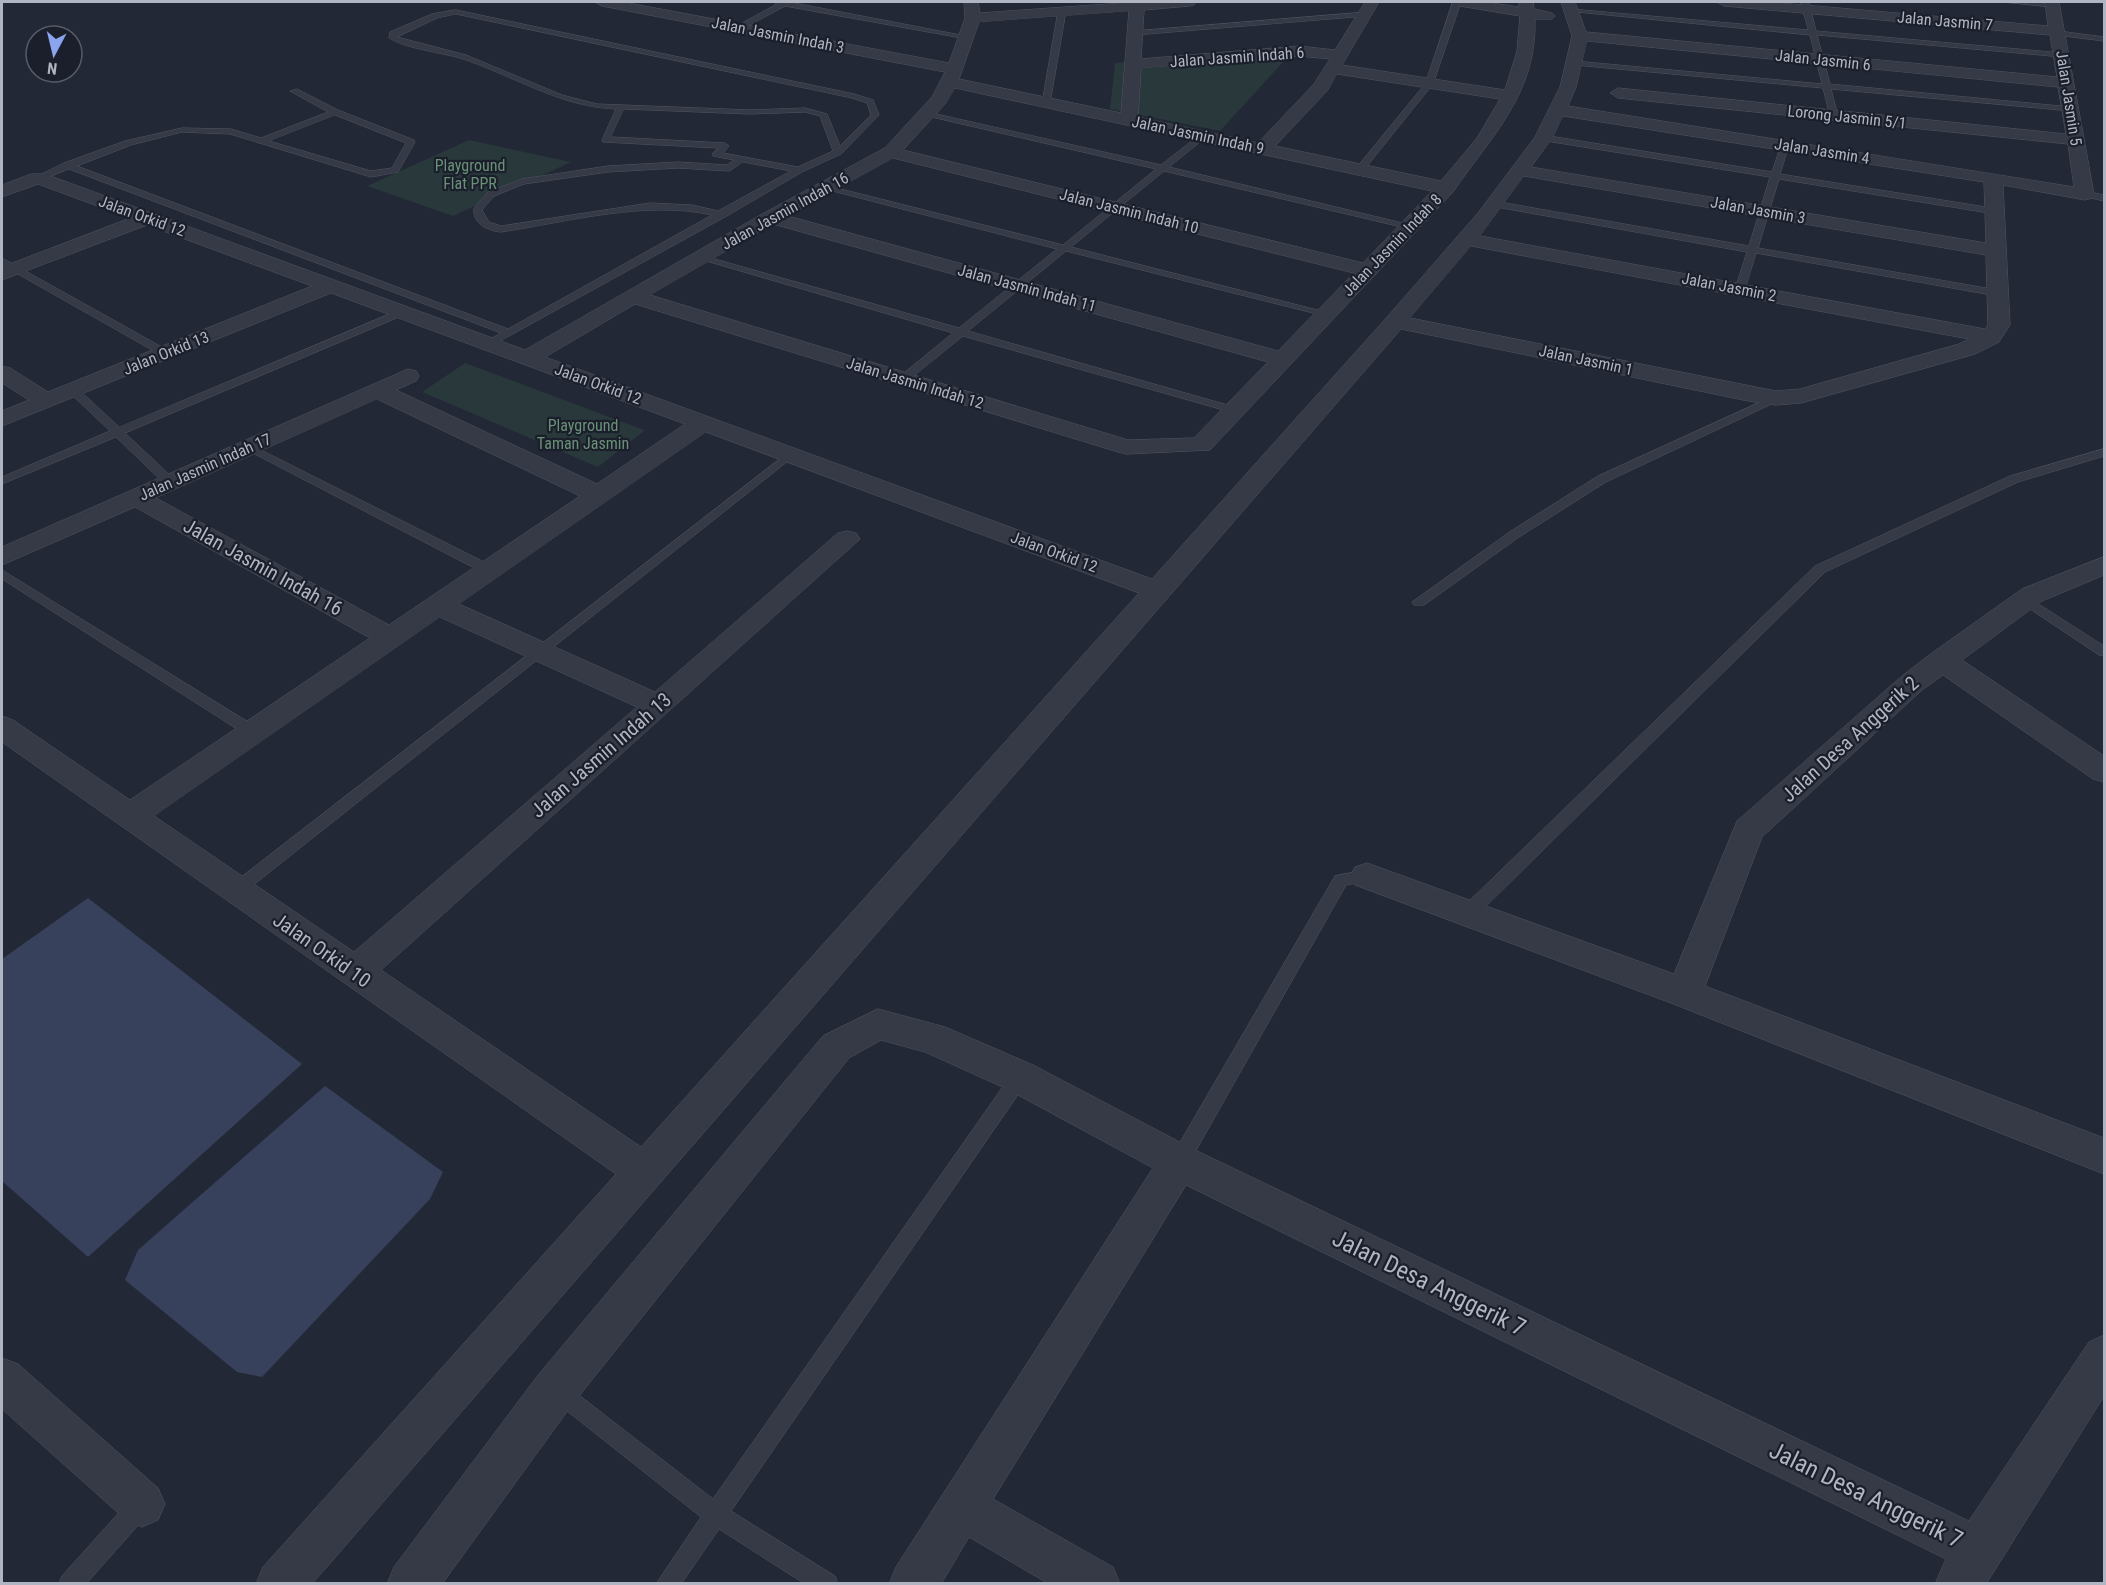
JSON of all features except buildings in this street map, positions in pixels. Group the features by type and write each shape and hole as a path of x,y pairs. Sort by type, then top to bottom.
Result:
{"street":[{"name":"Jalan Jasmin Indah 3","path":"602,2 739,27 952,75"},
{"path":"967,6 1062,11 1118,4 1137,6 1182,2"},
{"name":"Jalan Jasmin 6","path":"1459,2 1527,7 1574,26 1819,59 2067,83"},
{"name":"Jalan Jasmin 7","path":"1724,2 1806,5 2059,32"},
{"name":"Jalan Jasmin 5","path":"2053,3 2085,194"},
{"name":"Jalan Jasmin Indah 16","path":"527,358 771,217 891,152 939,100 967,37 967,6"},
{"path":"1129,120 1137,6"},
{"name":"Jalan Jasmin Indah 8","path":"1201,445 1446,188 1501,115 1511,96 1526,43 1527,7"},
{"path":"1262,149 1322,87 1369,8"},
{"path":"280,1584 1466,239 1543,138 1558,110 1574,26"},
{"name":"Jalan Jasmin Indah 6","path":"1133,64 1299,51 1430,84 1511,96"},
{"name":"Jalan Jasmin Indah 9","path":"952,75 1046,103 1446,188"},
{"name":"Lorong Jasmin 5/1","path":"1618,93 2076,141"},
{"name":"Jalan Jasmin 4","path":"1558,110 2085,194"},
{"name":"Jalan Jasmin Indah 10","path":"891,152 1368,270"},
{"name":"Jalan Jasmin 3","path":"1519,170 1996,251"},
{"path":"2,190 38,178"},
{"name":"Jalan Orkid 12","path":"38,178 148,218 296,266 329,274 402,312 1157,590"},
{"path":"1991,337 1999,325 1993,178"},
{"name":"Jalan Jasmin Indah 11","path":"771,217 1283,359"},
{"path":"6,268 148,218"},
{"name":"Jalan Jasmin 2","path":"1466,239 1991,337"},
{"name":"Jalan Orkid 13","path":"2,419 165,353 329,274"},
{"name":"Jalan Jasmin Indah 12","path":"633,297 1127,447 1201,445"},
{"name":"Jalan Jasmin 1","path":"1396,321 1737,392 1776,398 1801,396 1967,349 1991,337"},
{"path":"2,373 46,401"},
{"name":"Jalan Jasmin Indah 17","path":"2,557 408,376"},
{"path":"377,390 598,495"},
{"path":"130,816 703,423"},
{"name":"Jalan Jasmin Indah 16","path":"136,498 390,637"},
{"name":"Jalan Jasmin Indah 13","path":"355,972 848,539"},
{"name":"Jalan Desa Anggerik 2","path":"1684,993 1748,830 1912,683 1942,660 2026,600 2104,565"},
{"path":"438,605 658,705"},
{"path":"1942,660 2104,771"},
{"name":"Jalan Orkid 10","path":"2,727 644,1171"},
{"path":"1367,876 1684,993 2104,1156"},
{"name":"Jalan Desa Anggerik 7","path":"555,1390 836,1047 878,1024 932,1038 1020,1077 1179,1162 1969,1567"},
{"path":"913,1584 1179,1162"},
{"path":"1969,1567 2104,1357"},
{"path":"2,1380 142,1504"},
{"path":"411,1584 555,1390"},
{"path":"962,1507 1096,1584"}],"lane":[{"path":"739,27 782,2 967,37"},
{"path":"1360,170 1430,84 1459,2"},
{"path":"2007,2 2053,3"},
{"path":"1806,5 1834,116"},
{"path":"1135,33 1369,8"},
{"path":"1046,103 1062,11"},
{"path":"489,344 722,216 799,170 838,152 875,115 870,102 854,96 456,12 435,16 393,34 393,38 463,57 501,71 558,97 597,106 750,112 805,110 823,114 838,152"},
{"path":"1574,26 1813,32 2062,55"},
{"path":"1574,26 1826,86 2071,109"},
{"path":"2059,32 2104,39"},
{"path":"38,178 128,143 182,130 231,132 371,174 395,170 411,142 335,112 294,91"},
{"path":"621,107 606,141 645,140 725,146 716,154 799,170"},
{"path":"261,141 335,112"},
{"path":"926,113 1410,226"},
{"path":"903,379 1202,136"},
{"path":"1543,138 1995,211"},
{"path":"1740,289 1785,145"},
{"path":"722,216 692,208 650,206 501,230 488,227 479,219 477,210 491,194 522,182 608,169 678,165 729,168 741,158"},
{"path":"67,165 296,266"},
{"path":"828,187 1324,315"},
{"path":"2085,194 2104,198"},
{"path":"1494,204 1997,293"},
{"path":"701,258 1234,410"},
{"path":"6,268 165,353"},
{"path":"329,274 510,333"},
{"path":"2,482 402,312"},
{"path":"74,390 170,482"},
{"path":"1419,602 1515,534 1602,479 1776,398"},
{"path":"249,447 489,570"},
{"path":"1468,913 1820,569 2014,478 2104,452"},
{"path":"236,890 789,455"},
{"path":"2,574 253,732"},
{"path":"2026,600 2104,652"},
{"path":"1179,1162 1341,880 1367,876"},
{"path":"667,1584 1020,1077"},
{"path":"555,1390 715,1514 827,1584"},
{"path":"70,1584 142,1504"}],"green space":[{"path":"1295,49 1220,131 1110,109 1115,63"},
{"name":"Playground Flat PPR","path":"469,140 571,162 453,216 367,186"},
{"name":"Playground Taman Jasmin","path":"465,363 644,431 598,467 422,392"}],"water":[{"path":"88,898 302,1064 88,1257 2,1181 2,959"},
{"path":"325,1086 443,1172 430,1199 262,1377 237,1372 125,1280 138,1250"}]}
